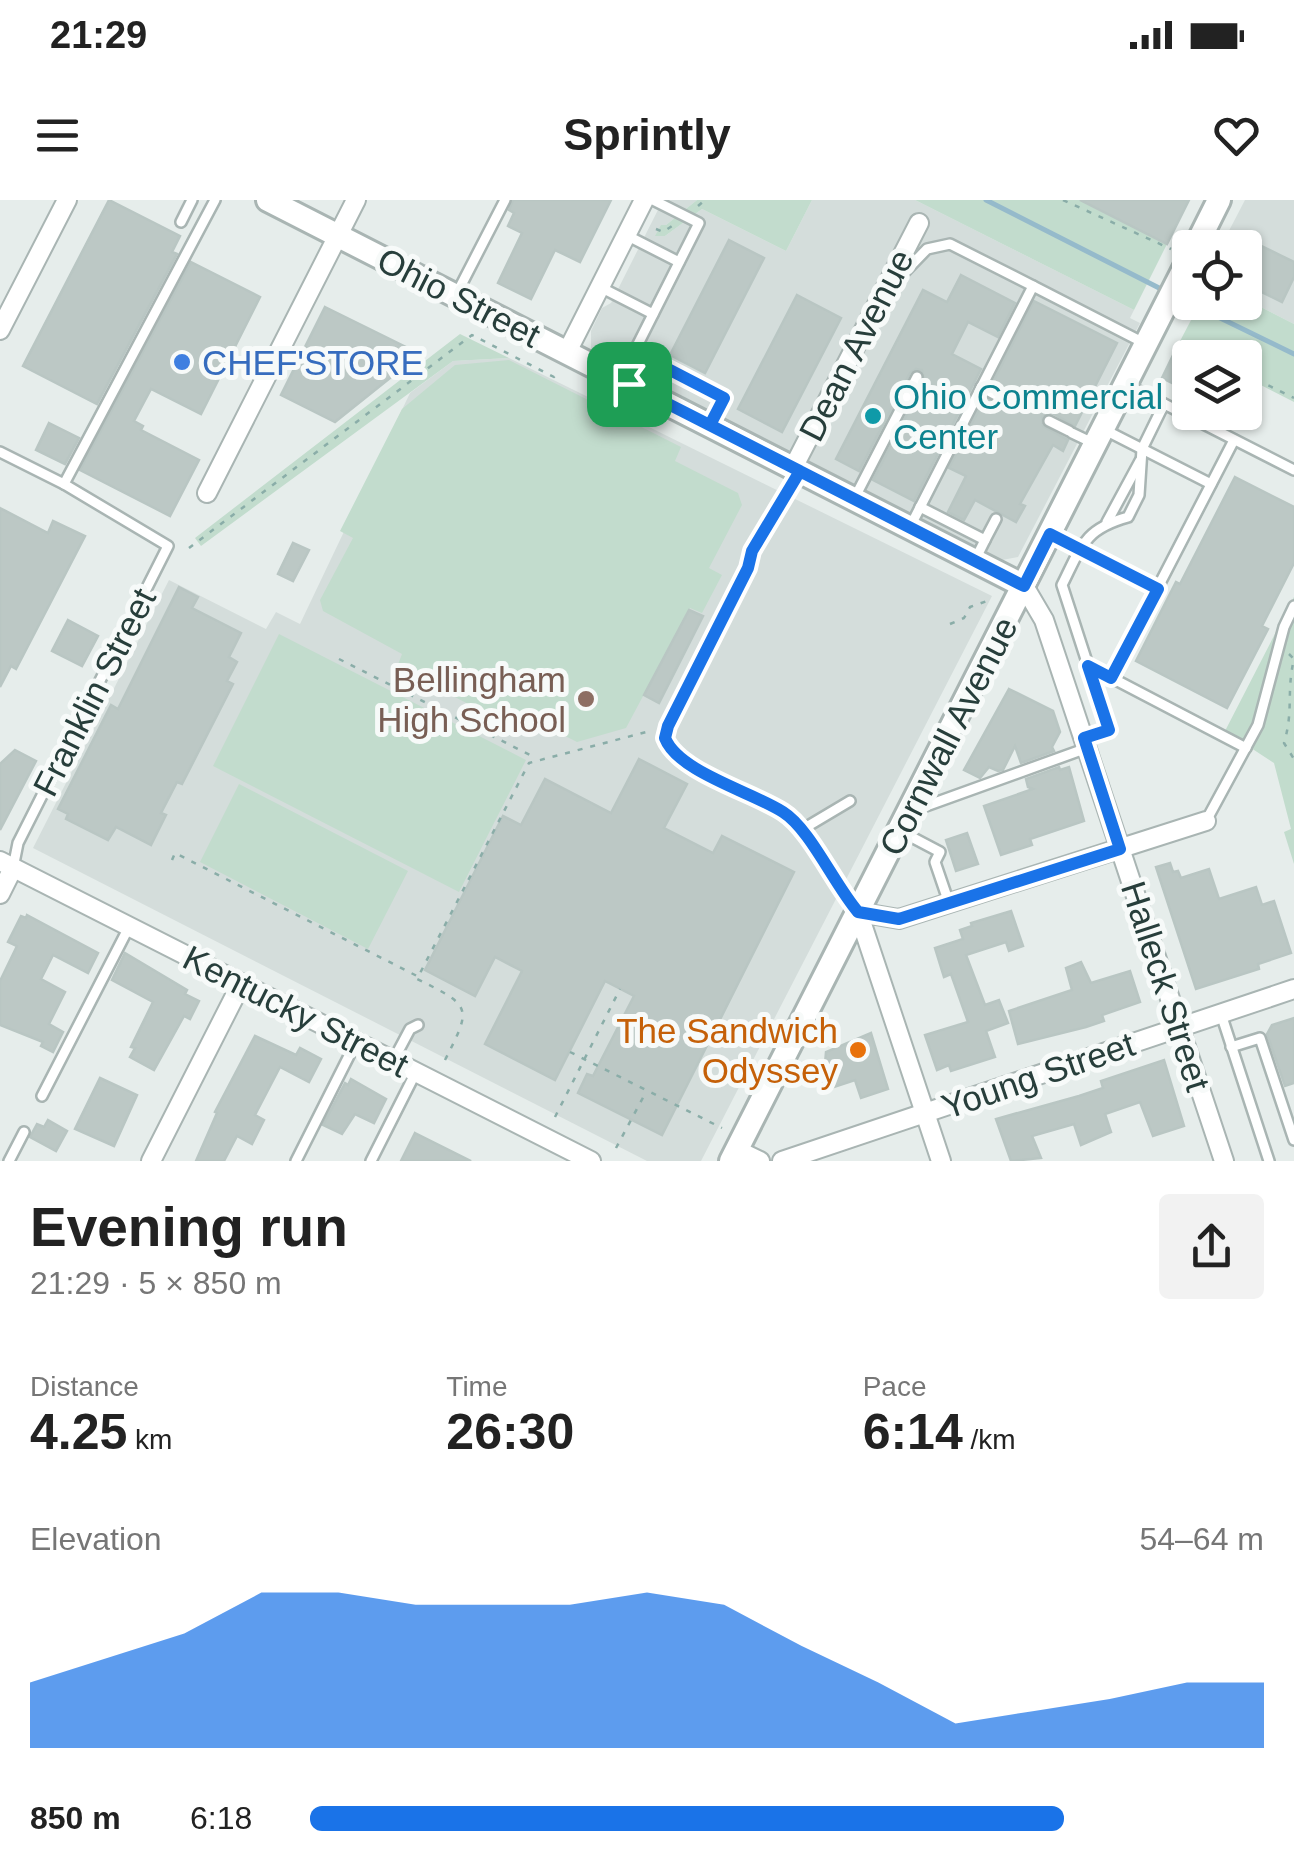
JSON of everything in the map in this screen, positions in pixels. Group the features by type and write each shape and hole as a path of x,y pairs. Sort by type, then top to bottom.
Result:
{"street":[{"path":"0,330 66,200"},
{"name":"Ohio Street","path":"268,200 854,499 915,517 980,550 1024,586"},
{"path":"207,493 356,200"},
{"path":"567,352 644,200"},
{"name":"Cornwall Avenue","path":"1200,230 1219,200"},
{"name":"Dean Avenue","path":"797,470 918,223"},
{"name":"Cornwall Avenue","path":"734,1155 1150,337 1172,286"},
{"name":"Halleck Street","path":"1024,586 1041,612 1224,1161"},
{"path":"941,1161 858,912 899,919 1206,821"},
{"name":"Franklin Street","path":"0,894 7,865"},
{"name":"Kentucky Street","path":"7,865 591,1161"},
{"path":"150,1161 241,984"},
{"name":"Young Street","path":"782,1161 1294,989"},
{"path":"734,1155 760,1161"}],"lane":[{"path":"181,222 192,200"},
{"path":"0,452 64,484 214,200"},
{"path":"456,296 504,200"},
{"path":"653,200 699,223 634,352 724,398 710,425"},
{"path":"626,235 679,262"},
{"path":"877,304 927,249 950,244 1033,286 1150,337"},
{"path":"915,517 1033,286"},
{"path":"600,287 653,314"},
{"path":"629,384 643,356"},
{"path":"854,499 917,376"},
{"path":"1126,384 1294,470"},
{"path":"977,391 996,395"},
{"path":"1106,523 1164,404"},
{"path":"1049,421 1070,432 1099,437 1211,484"},
{"path":"1111,678 1234,440"},
{"path":"949,903 935,862 940,852 904,822 1109,730 1062,585 1087,535 1106,523 1128,517 1139,495 1142,454"},
{"path":"797,470 766,533 752,551 748,568 665,738 678,758 785,813 803,828 822,863 858,912"},
{"name":"Franklin Street","path":"7,865 168,546 64,484"},
{"path":"980,550 996,519"},
{"path":"1050,534 1158,589"},
{"path":"1206,821 1258,725 1294,606"},
{"path":"1088,666 1246,748"},
{"path":"803,828 850,801"},
{"path":"42,1096 129,927"},
{"path":"1221,1014 1269,1161"},
{"path":"393,1061 410,1029 418,1025"},
{"path":"1232,1047 1260,1038 1294,1140"},
{"path":"296,1161 356,1042"},
{"path":"371,1161 416,1072"},
{"path":"9,1161 24,1132"}],"path":[{"path":"1063,200 1172,247"},
{"path":"189,548 472,335 554,377 567,352"},
{"path":"1262,382 1294,398"},
{"path":"950,624 964,618 970,607 990,600"},
{"path":"1280,642 1294,660 1289,680 1294,723 1284,743 1294,760"},
{"path":"339,659 530,755 534,762"},
{"path":"419,977 529,764 650,732"},
{"path":"172,860 175,853 455,998 463,1012 461,1029 444,1060"},
{"path":"556,1117 620,989"},
{"path":"570,1052 722,1128"},
{"path":"616,1148 646,1090"}],"shaded area":[{"path":"663,200 697,200 661,225 665,236 702,209 786,251 812,200 915,200 1134,310 1130,318 1140,323 1018,557 1002,560 591,349 591,331 602,308 611,303"},
{"path":"1245,200 1294,200 1294,324 1262,308 1262,230 1229,230"},
{"name":"Bellingham High School","path":"509,358 992,596 701,1161 647,1161 33,848 169,580 266,629 276,612 300,624 410,393 453,361"}],"green space":[{"path":"697,200 812,200 786,251 702,209 665,236 655,236 661,225"},
{"path":"915,200 1080,200 1167,244 1134,310"},
{"path":"1262,308 1294,324 1294,402 1262,386 1262,340 1181,340 1191,320 1262,320"},
{"path":"460,334 509,358 453,361 201,546 195,538"},
{"path":"509,360 681,447 675,461 738,493 742,505 709,568 722,575 702,613 690,608 626,728 577,742 508,707 501,721 397,667 402,654 323,611 320,600 353,538 340,531 402,409 455,365"},
{"path":"1294,597 1294,864 1284,832 1291,829 1274,763 1225,731"},
{"path":"279,634 526,760 459,892 213,766"},
{"path":"239,784 408,871 368,949 200,862"}],"building":[{"path":"109,200 180,236 172,252 177,254 97,404 23,366"},
{"path":"513,200 611,200 580,262 555,250 531,299 498,283 522,233 508,226 514,213 509,210"},
{"path":"1080,200 1189,200 1167,244"},
{"path":"729,240 764,258 705,373 670,355"},
{"path":"1262,246 1294,262 1294,277 1282,302 1262,292"},
{"path":"191,262 260,297 201,414 151,389 134,421 143,426 141,430 199,460 170,516 80,470"},
{"path":"961,275 1015,303 998,337 968,322 952,354 981,369 914,501 873,480 924,381 922,370 910,373 859,471 836,459 923,290 947,302"},
{"path":"797,295 841,318 782,432 738,409"},
{"path":"1034,301 1117,343 1075,426 1052,413 1042,417 1043,426 1068,440 1063,451 1053,445 1020,504 1025,506 1016,522 975,500 964,520 948,512 966,476 949,468 985,398 995,403 1004,398 1002,390 992,384"},
{"path":"325,307 420,354 335,422 281,395"},
{"path":"1172,357 1172,383 1162,378"},
{"path":"49,423 79,438 65,464 36,450"},
{"path":"1235,477 1294,507 1294,563 1262,626 1268,629 1227,708 1136,661"},
{"path":"0,508 48,533 53,521 85,536 16,669 11,666 0,687"},
{"path":"293,543 309,550 293,581 278,574"},
{"path":"179,587 198,597 192,608 241,633 229,657 237,662 227,681 233,684 182,784 177,782 161,813 166,815 151,845 116,827 108,840 66,819 68,814 58,809 111,705 118,709"},
{"path":"689,610 703,616 659,703 644,695"},
{"path":"68,620 98,636 82,666 52,651"},
{"path":"1009,689 1053,711 1060,732 1052,747 1054,751 1021,763 1015,746 1003,770 989,767 980,778 964,770"},
{"path":"15,750 36,761 0,830 0,764"},
{"name":"Bellingham High School","path":"639,759 687,784 664,828 713,853 722,836 794,872 662,1135 578,1093 587,1074 593,1076 634,996 605,981 555,1080 485,1044 522,971 495,957 475,996 425,970 503,816 521,825 545,779 611,813"},
{"path":"1069,767 1084,821 1030,839 1032,845 1001,855 984,806 1033,789 1026,779"},
{"path":"967,833 978,864 956,871 946,840"},
{"path":"1170,863 1181,878 1209,869 1219,899 1256,887 1262,905 1274,901 1291,953 1258,964 1259,969 1196,989 1156,867"},
{"path":"1011,911 1023,946 1009,951 1006,942 966,955 985,1005 999,1000 1008,1023 986,1031 995,1057 951,1071 949,1065 937,1070 925,1035 968,1022 951,974 944,977 935,948 963,939 960,930 972,926 971,923"},
{"path":"27,915 98,953 88,973 53,955 41,979 65,992 49,1024 63,1032 53,1052 41,1046 43,1042 0,1025 0,981 17,946 8,942 21,916"},
{"path":"125,953 199,1001 190,1019 184,1016 154,1070 130,1057 153,1002 112,980"},
{"path":"1081,962 1091,983 1130,971 1140,1002 1102,1015 1104,1021 1018,1044 1009,1011 1072,990 1066,968"},
{"path":"1294,1018 1294,1083 1285,1086 1267,1034 1272,1025"},
{"path":"871,1033 888,1089 861,1098 855,1080 822,1091 816,1072 825,1064 826,1052"},
{"path":"255,1036 296,1055 300,1048 321,1059 309,1082 280,1067 255,1115 264,1120 252,1144 237,1136 224,1161 196,1161 215,1112"},
{"path":"1164,1060 1184,1126 1153,1136 1140,1102 1105,1114 1111,1132 1081,1145 1074,1124 1032,1136 1041,1158 1011,1161 996,1119 1103,1088 1101,1081"},
{"path":"100,1078 137,1095 114,1146 75,1129"},
{"path":"351,1079 386,1099 374,1123 355,1114 342,1134 323,1125 345,1083 348,1085"},
{"path":"48,1120 67,1131 56,1151 30,1137 37,1124 44,1127"},
{"path":"415,1133 471,1161 401,1161"}],"waterway":[{"path":"986,200 1165,291"},
{"path":"1224,320 1294,354"}],"place":[{"name":"CHEF'STORE","path":"182,362"},
{"name":"Ohio Commercial Center","path":"873,416"},
{"name":"Bellingham High School","path":"586,699"},
{"name":"The Sandwich Odyssey","path":"858,1050"}],"route":[{"path":"629,384 643,356 724,398 710,425 1024,586 1050,534 1158,589 1111,678 1088,666 1109,730 1084,738 1120,849 899,919 858,912 822,863 803,828 785,813 678,758 665,738 668,726 748,568 752,551 766,533 787,497 800,471 629,384"}]}
